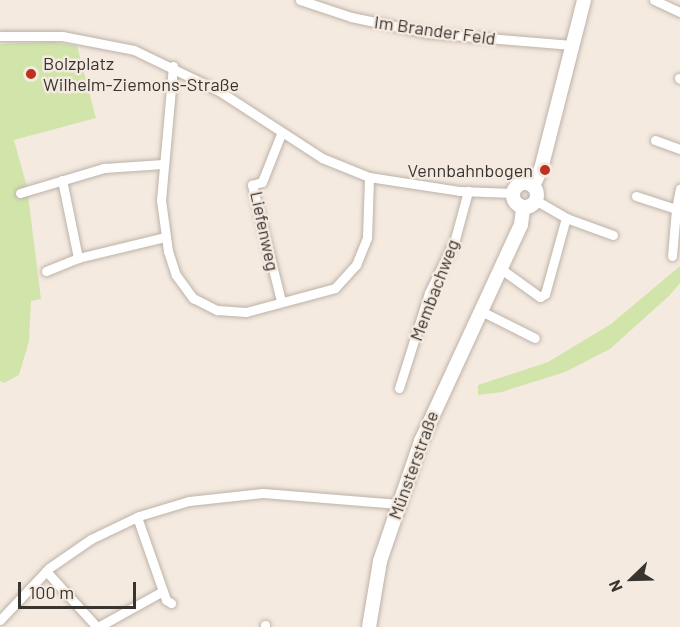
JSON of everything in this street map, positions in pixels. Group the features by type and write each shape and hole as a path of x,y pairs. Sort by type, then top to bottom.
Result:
{"street":[{"name":"Im Brander Feld","path":"300,0 312,2 351,17 428,33 572,45"},
{"path":"584,0 541,169 533,186 537,201 566,218 613,235"},
{"path":"654,0 680,12"},
{"path":"0,36 62,36 134,50 173,66 219,91 281,134 322,158 369,177 468,191 513,193"},
{"path":"173,66 163,164 165,237 176,275 193,298 217,310 246,312 335,288 356,265 367,238 369,177"},
{"name":"Liefenweg","path":"281,134 262,182 252,185 281,301"},
{"path":"655,140 680,149"},
{"path":"20,193 119,165 163,164"},
{"path":"62,180 78,258"},
{"path":"533,186 520,184 513,193 514,202 523,208 537,201"},
{"path":"672,256 680,188"},
{"name":"Membachweg","path":"399,388 429,293 455,238 468,191"},
{"path":"636,196 676,209"},
{"name":"Münsterstraße","path":"369,627 380,561 399,504 438,399 521,225 523,208"},
{"path":"501,269 540,297 545,294 566,218"},
{"path":"46,271 78,258 165,237"},
{"path":"481,311 535,338"},
{"path":"0,620 46,571 92,539 137,517 193,500 235,493 399,504"},
{"path":"137,517 163,591 171,603"},
{"path":"46,571 97,627 163,591"}],"green space":[{"path":"52,42 77,46 96,118 14,140 27,187 41,299 31,301 29,341 19,375 4,383 0,381 0,44"},
{"path":"680,266 680,283 670,295 610,349 565,372 502,392 478,395 478,385 548,362 611,324"}],"place":[{"name":"Bolzplatz Wilhelm-Ziemons-Straße","path":"31,74"},
{"name":"Vennbahnbogen","path":"545,170"}]}
